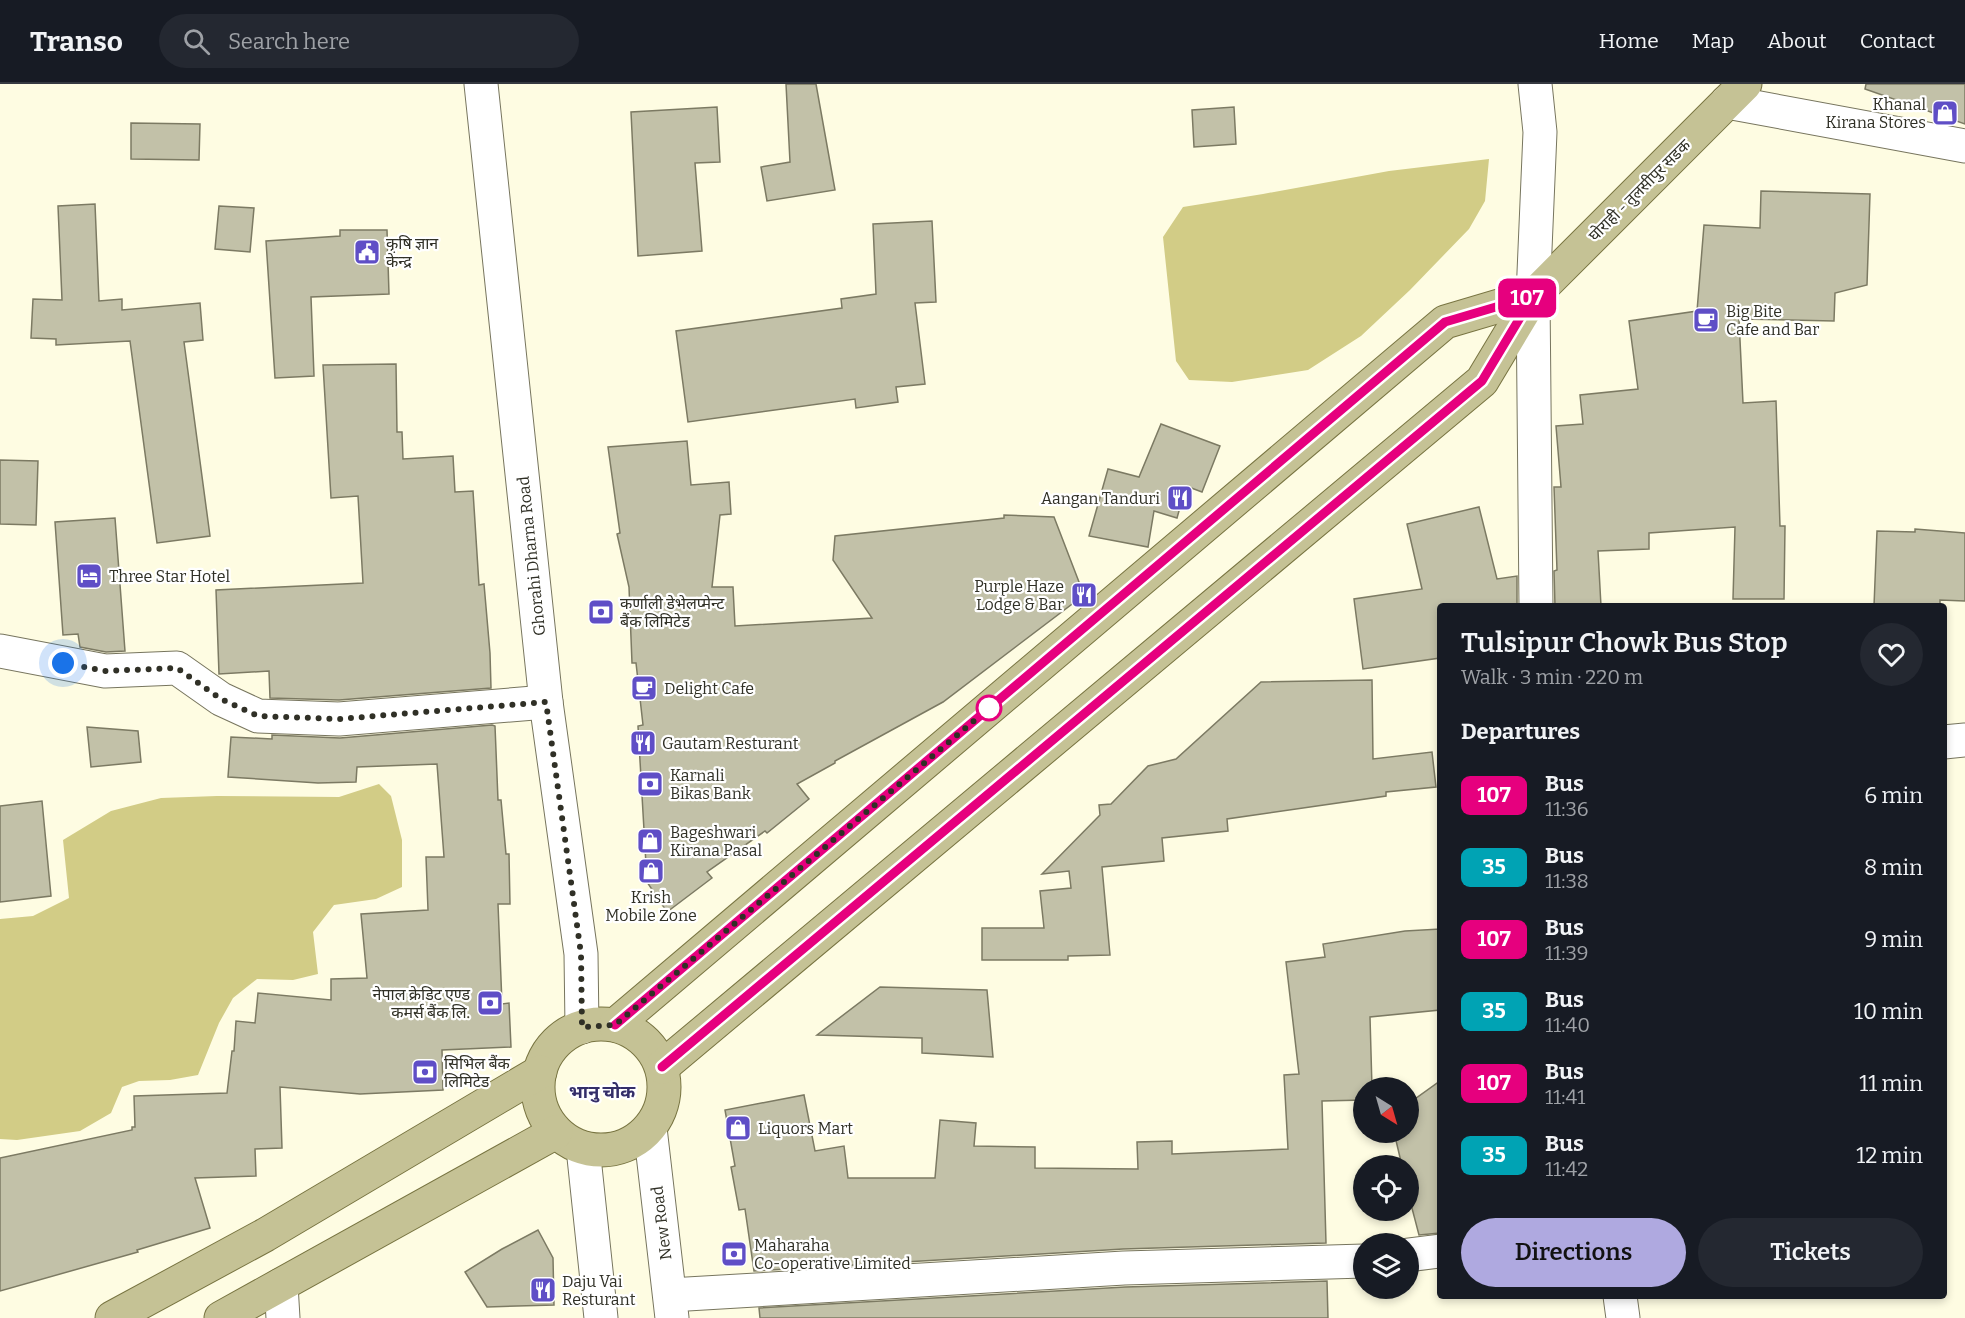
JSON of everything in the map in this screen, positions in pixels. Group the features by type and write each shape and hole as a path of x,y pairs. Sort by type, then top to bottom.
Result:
{"main road":[{"name":"घोराही - तुलसीपुर सडक","path":"662,1067 1482,381 1533,296 1736,93"},
{"name":"घोराही - तुलसीपुर सडक","path":"615,1025 1445,322 1533,296"},
{"path":"615,1025 635,1033 652,1048 662,1067 664,1099 650,1128 631,1143 608,1150 570,1140 544,1114 538,1094 540,1072 549,1053 563,1037 582,1027 615,1025"},
{"path":"112,1318 265,1234 540,1072"},
{"path":"220,1318 280,1284 570,1140"}],"street":[{"name":"Ghorahi Dharna Road","path":"481,84 546,702 581,954 582,1027"},
{"path":"1535,84 1540,132 1533,296 1536,603"},
{"path":"1736,93 1965,146"},
{"path":"0,651 105,671 177,668 221,699 258,716 339,719 546,702"},
{"path":"1947,742 1965,740"},
{"name":"New Road","path":"650,1128 671,1306"},
{"path":"570,1140 601,1318"},
{"path":"1419,1254 1437,1251"},
{"path":"671,1306 1124,1268 1353,1261"},
{"path":"280,1284 283,1318"},
{"path":"1620,1299 1623,1318"}],"shaded area":[{"path":"1489,159 1485,201 1469,229 1410,290 1361,336 1308,370 1232,382 1189,380 1176,361 1163,237 1183,207 1389,171"},
{"path":"379,784 391,796 402,840 402,887 376,899 334,905 313,932 318,974 293,980 257,979 233,998 219,1023 198,1075 170,1080 139,1081 122,1087 111,1113 80,1131 17,1140 0,1139 0,919 33,916 69,898 63,840 111,811 161,798 339,797"}],"building":[{"path":"786,84 816,84 835,190 767,201 761,167 790,162"},
{"path":"1866,84 1965,84 1965,124 1865,89"},
{"path":"717,107 720,162 695,163 702,251 638,256 631,112"},
{"path":"1234,107 1236,144 1194,147 1192,110"},
{"path":"131,123 200,124 199,160 131,159"},
{"path":"1761,191 1870,194 1867,285 1835,293 1834,321 1739,319 1743,403 1776,401 1780,526 1785,526 1784,599 1733,599 1735,527 1649,533 1649,549 1598,551 1601,603 1555,603 1554,571 1557,570 1554,487 1561,487 1556,426 1583,424 1580,395 1638,389 1629,321 1697,311 1704,225 1760,228"},
{"path":"95,204 99,301 122,299 122,310 200,303 203,340 184,342 210,536 157,543 130,341 56,345 56,339 31,338 33,299 62,300 58,206"},
{"path":"219,206 254,208 250,252 215,249"},
{"path":"932,221 936,302 915,303 925,384 896,387 898,402 856,408 855,399 688,422 676,331 842,308 841,299 876,294 873,224"},
{"path":"340,230 387,230 389,294 311,297 314,376 275,378 266,241 340,236"},
{"path":"396,364 397,432 402,432 403,459 453,456 455,492 473,491 479,585 484,584 491,688 339,700 270,698 269,671 219,674 216,590 363,583 358,496 331,498 323,365"},
{"path":"1161,424 1220,446 1202,492 1186,486 1177,518 1154,511 1148,547 1089,536 1108,469 1139,477"},
{"path":"687,441 691,485 729,482 731,514 720,515 712,587 733,587 735,626 872,618 833,560 835,536 1004,518 1004,515 1054,517 1084,595 943,702 797,784 809,799 767,833 765,831 707,872 712,878 667,912 647,882 638,726 643,725 636,663 632,663 629,587 617,534 620,533 608,447"},
{"path":"0,460 38,461 36,525 0,524"},
{"path":"1479,507 1497,579 1517,576 1517,603 1437,603 1437,658 1363,669 1354,599 1422,589 1407,524"},
{"name":"Three Star Hotel","path":"115,518 125,651 106,652 80,647 78,634 63,635 55,522"},
{"path":"1915,529 1965,533 1965,601 1874,603 1877,531 1915,532"},
{"path":"1372,680 1373,759 1432,752 1436,787 1386,792 1386,796 1227,819 1228,831 1162,838 1164,861 1102,867 1110,955 1068,956 1068,960 982,960 982,928 1044,928 1040,891 1071,888 1069,871 1042,874 1100,815 1099,805 1111,804 1148,766 1176,759 1261,682"},
{"path":"495,726 498,800 501,800 506,854 509,854 510,904 498,904 502,1004 509,1003 511,1047 442,1050 443,1090 360,1094 280,1087 282,1148 255,1149 256,1176 195,1178 210,1228 137,1250 138,1252 0,1291 0,1158 132,1130 132,1127 135,1127 134,1096 227,1093 236,1021 255,1023 258,993 331,1000 331,979 367,978 361,914 428,910 426,857 444,857 437,764 357,767 356,782 318,783 228,777 231,737 272,739 272,735 340,738"},
{"path":"87,727 138,731 141,762 91,767"},
{"path":"42,801 51,896 0,902 0,806"},
{"path":"1437,929 1437,1010 1370,1017 1372,1077 1353,1077 1353,1100 1322,1101 1326,1243 1123,1249 754,1271 745,1209 739,1210 731,1167 735,1166 725,1110 804,1095 815,1151 844,1146 848,1178 935,1178 940,1120 976,1123 974,1146 1035,1147 1035,1168 1138,1169 1137,1142 1172,1141 1172,1154 1288,1149 1284,1075 1299,1074 1286,962 1325,957 1323,944 1405,931"},
{"path":"880,987 987,990 993,1057 922,1053 922,1038 817,1035"},
{"path":"1437,1083 1437,1233 1419,1235 1415,1221 1419,1221 1419,1155 1399,1155 1397,1143 1419,1143 1419,1096"},
{"path":"538,1230 553,1258 554,1305 487,1307 465,1272"},
{"path":"1327,1281 1328,1318 760,1318 759,1308 1125,1287"}],"bus line":[{"name":"107","path":"615,1025 1445,322 1533,296 1482,381 662,1067"}],"place":[{"name":"Khanal Kirana Stores","path":"1945,113"},
{"name":"कृषि ज्ञान केन्द्र","path":"367,252"},
{"name":"Big Bite Cafe and Bar","path":"1706,320"},
{"name":"Aangan Tanduri","path":"1180,498"},
{"name":"Three Star Hotel","path":"89,576"},
{"name":"Purple Haze Lodge & Bar","path":"1084,595"},
{"name":"कर्णाली डेभेलप्मेन्ट बैंक लिमिटेड","path":"601,612"},
{"name":"Delight Cafe","path":"644,688"},
{"name":"Gautam Resturant","path":"643,743"},
{"name":"Karnali Bikas Bank","path":"650,784"},
{"name":"Bageshwari Kirana Pasal","path":"650,841"},
{"name":"Krish Mobile Zone","path":"651,871"},
{"name":"नेपाल क्रेडिट एण्ड कमर्स बैंक लि.","path":"490,1003"},
{"name":"सिभिल बैंक लिमिटेड","path":"425,1072"},
{"name":"Liquors Mart","path":"738,1128"},
{"name":"Maharaha Co-operative Limited","path":"734,1254"},
{"name":"Daju Vai Resturant","path":"543,1290"}],"district":[{"name":"भानु चोक","path":"602,1092"}],"route":[{"path":"63,663 105,671 177,668 221,699 258,716 339,719 546,702 581,954 582,1027 615,1025 994,704 989,708"}]}
